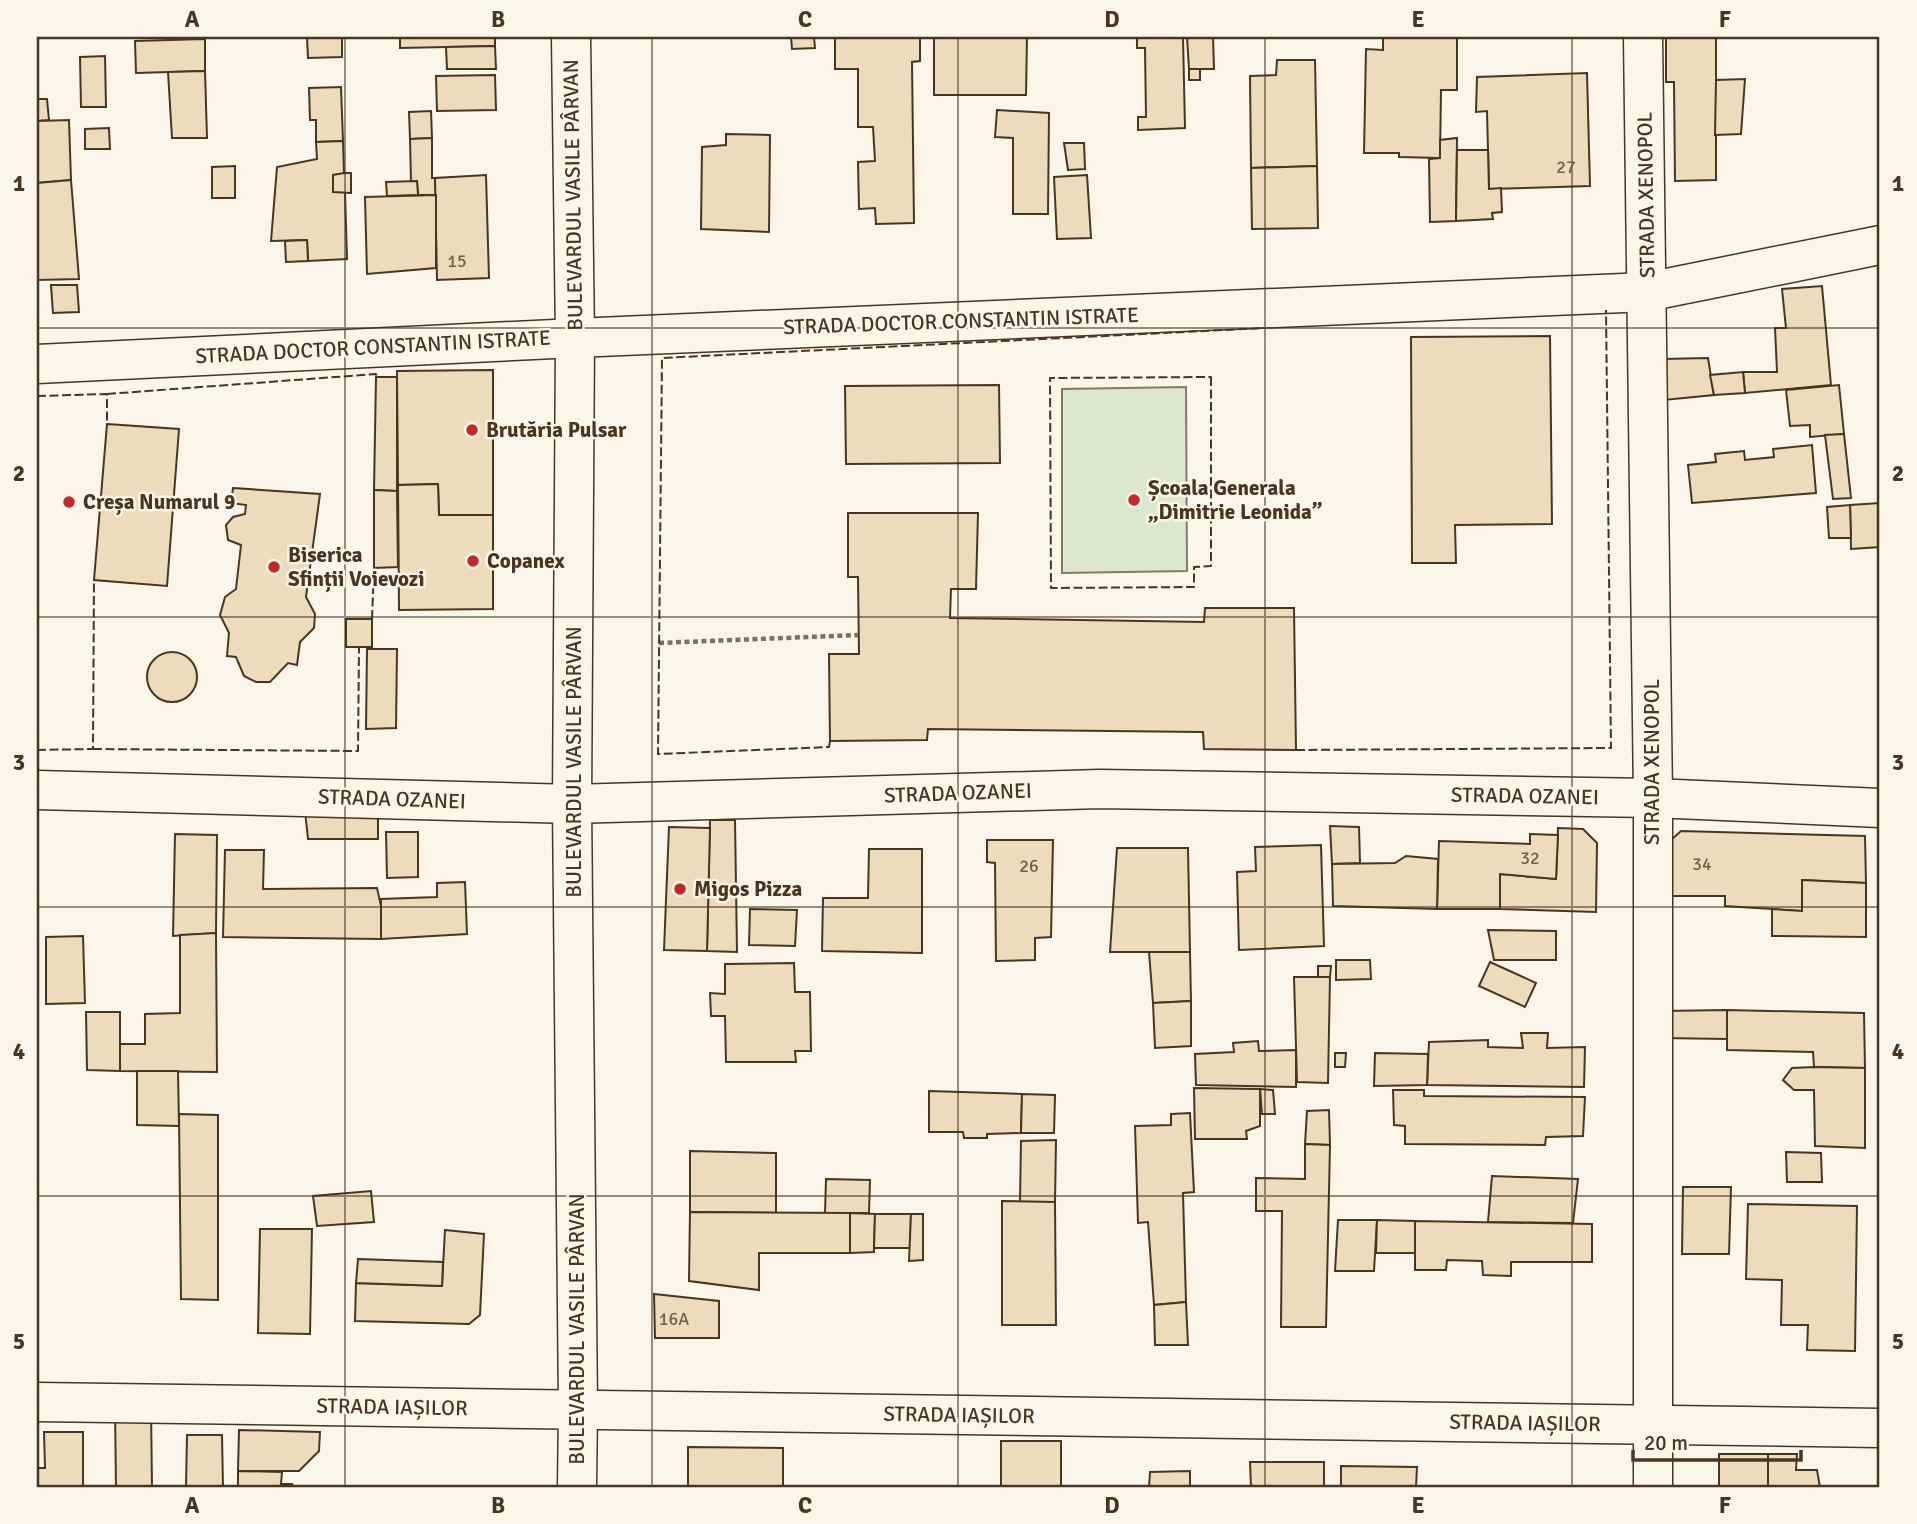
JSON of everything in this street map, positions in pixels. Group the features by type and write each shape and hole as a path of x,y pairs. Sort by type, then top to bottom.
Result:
{"street":[{"name":"BULEVARDUL VASILE PÂRVAN","path":"571,37 575,338 572,804 579,1409 577,1487"},
{"name":"STRADA XENOPOL","path":"1643,37 1653,798 1653,1487"},
{"name":"STRADA DOCTOR CONSTANTIN ISTRATE","path":"37,364 1647,292 1880,245"},
{"name":"STRADA OZANEI","path":"37,790 572,804 1100,789 1653,798 1880,808"},
{"name":"STRADA IAȘILOR","path":"37,1402 1880,1428"}],"path":[{"path":"659,643 858,635"}],"green space":[{"path":"1186,387 1187,571 1062,573 1062,389"}],"building":[{"path":"307,37 342,37 342,57 308,58"},
{"path":"400,37 495,37 495,46 400,48"},
{"path":"791,37 814,37 815,48 792,49"},
{"path":"835,37 920,37 920,61 912,62 914,223 876,224 875,208 859,209 858,162 875,161 873,127 858,127 858,69 835,69"},
{"path":"934,37 1027,37 1026,95 934,95"},
{"path":"1137,37 1183,37 1185,128 1138,130 1138,117 1146,117 1145,48 1137,48"},
{"path":"1187,37 1213,37 1214,69 1189,69"},
{"path":"1383,37 1457,37 1457,90 1441,90 1440,158 1399,157 1399,153 1364,153 1366,49 1383,50"},
{"path":"1666,37 1716,37 1716,180 1675,181 1674,82 1666,82"},
{"path":"205,39 205,71 136,73 135,41"},
{"path":"495,46 496,69 447,69 446,47"},
{"path":"105,56 106,107 81,107 80,57"},
{"path":"1277,60 1315,60 1317,166 1251,168 1250,76 1276,75"},
{"path":"1189,69 1200,69 1200,80 1189,80"},
{"path":"205,71 207,138 172,138 168,72"},
{"path":"1587,73 1590,186 1489,189 1487,111 1476,112 1477,77"},
{"path":"495,75 496,110 437,111 436,76"},
{"path":"1745,79 1741,134 1715,135 1716,80"},
{"path":"341,87 343,141 316,142 316,120 310,120 309,88"},
{"path":"37,99 47,99 49,120 37,121"},
{"path":"997,110 1049,113 1048,214 1013,214 1013,138 995,137"},
{"path":"431,111 432,138 410,139 409,112"},
{"path":"69,120 71,180 37,183 37,121"},
{"path":"109,128 110,149 85,149 85,129"},
{"path":"726,134 770,135 769,232 701,229 702,147 726,145"},
{"path":"432,138 432,178 435,178 436,195 418,195 417,181 411,182 410,139"},
{"path":"1457,138 1456,221 1430,222 1429,159 1440,158 1440,140"},
{"path":"343,141 344,174 333,175 333,192 345,192 347,259 308,261 307,240 271,241 277,167 317,159 316,142"},
{"path":"1064,143 1084,143 1085,169 1068,170"},
{"path":"1457,150 1488,150 1489,189 1501,188 1502,212 1492,213 1493,219 1456,221"},
{"path":"235,166 235,198 212,198 212,167"},
{"path":"1317,166 1318,228 1252,229 1251,168"},
{"path":"351,173 351,193 333,192 333,175"},
{"path":"486,175 489,278 437,280 435,178"},
{"path":"1087,175 1091,238 1057,239 1054,177"},
{"path":"71,180 79,279 37,280 37,183"},
{"path":"417,181 418,195 387,196 386,182"},
{"path":"436,195 436,268 367,274 365,197"},
{"path":"307,240 308,261 286,262 285,241"},
{"path":"51,285 77,285 79,312 53,313"},
{"path":"1822,286 1831,385 1745,393 1743,372 1777,372 1775,328 1786,328 1782,289"},
{"path":"1550,336 1552,524 1455,525 1456,563 1412,563 1411,337"},
{"path":"1708,358 1714,395 1664,400 1663,359"},
{"path":"493,370 493,515 439,515 438,484 398,485 397,371"},
{"path":"1743,372 1745,393 1714,395 1710,375"},
{"path":"376,377 397,377 397,491 374,490"},
{"path":"999,385 1000,463 846,464 845,386"},
{"path":"1839,385 1844,434 1810,437 1810,425 1790,426 1786,390"},
{"path":"107,424 179,429 167,586 94,580"},
{"path":"1844,434 1851,498 1833,499 1825,435"},
{"path":"1812,445 1816,493 1692,503 1688,465 1716,462 1715,454 1744,451 1745,460 1774,457 1773,449"},
{"path":"438,484 439,515 493,515 493,609 399,610 398,485"},
{"name":"Biserica Sfinții Voievozi","path":"233,488 320,494 306,597 315,614 314,628 300,642 297,665 288,663 270,682 256,682 244,676 236,657 227,656 229,633 220,615 225,597 236,589 241,545 228,540 226,525 233,517 245,514 246,505 231,503"},
{"path":"374,490 397,491 398,567 374,568"},
{"path":"1880,503 1880,547 1851,549 1850,505"},
{"path":"1850,505 1851,538 1829,538 1827,507"},
{"path":"848,513 978,513 976,589 951,589 950,618 1204,622 1205,608 1294,608 1296,750 1204,749 1203,732 928,729 927,740 830,741 829,654 859,654 858,577 848,577"},
{"path":"346,619 372,619 372,647 346,647"},
{"path":"367,649 397,649 396,728 366,729"},
{"path":"172,652 190,659 197,677 190,695 172,702 154,695 147,677 154,659"},
{"path":"305,811 378,811 378,839 308,839"},
{"path":"710,820 735,820 737,952 707,951"},
{"path":"1330,826 1359,827 1360,863 1332,864"},
{"path":"669,827 710,828 707,951 664,950"},
{"path":"1558,828 1583,829 1597,843 1596,912 1500,909 1500,874 1556,879"},
{"path":"1681,831 1865,836 1866,883 1802,880 1802,911 1725,906 1725,896 1661,896 1661,849"},
{"path":"386,832 418,832 418,877 387,878"},
{"path":"175,834 217,835 216,933 173,936"},
{"path":"1530,834 1558,835 1556,879 1500,874 1500,909 1437,909 1439,841 1530,844"},
{"path":"987,840 1053,840 1051,937 1035,938 1035,960 996,961 995,863 987,862"},
{"path":"1321,845 1324,946 1239,950 1237,872 1256,871 1255,847"},
{"path":"1117,848 1188,848 1190,952 1110,952"},
{"path":"869,849 922,849 922,953 822,951 823,898 868,898"},
{"path":"225,850 264,850 263,889 377,888 381,906 381,939 223,937"},
{"path":"1406,856 1438,859 1437,909 1333,906 1332,864 1395,863"},
{"path":"1802,880 1866,883 1866,937 1772,936 1772,909 1802,911"},
{"path":"465,882 467,934 381,939 381,899 437,897 437,883"},
{"path":"750,909 797,910 795,946 749,945"},
{"path":"1488,930 1556,931 1556,960 1494,960"},
{"path":"216,933 217,1072 120,1071 120,1044 145,1044 145,1014 180,1013 180,935"},
{"path":"83,936 85,1003 46,1004 46,937"},
{"path":"1149,952 1190,952 1191,1001 1153,1003"},
{"path":"1336,960 1370,960 1371,979 1336,980"},
{"path":"1490,962 1536,983 1525,1007 1479,986"},
{"path":"794,963 795,992 810,992 811,1051 795,1051 796,1062 726,1062 725,1016 711,1016 710,993 725,994 725,964"},
{"path":"1318,966 1331,966 1330,977 1318,977"},
{"path":"1294,977 1330,977 1328,1083 1297,1082"},
{"path":"1191,1001 1191,1046 1155,1048 1153,1003"},
{"path":"1727,1010 1864,1013 1865,1068 1814,1067 1813,1052 1727,1050"},
{"path":"1727,1010 1727,1039 1662,1038 1661,1011"},
{"path":"86,1012 120,1012 120,1071 87,1070"},
{"path":"1521,1033 1548,1033 1547,1048 1585,1047 1584,1087 1427,1085 1429,1042 1488,1040 1488,1047 1523,1048"},
{"path":"1258,1041 1259,1051 1296,1050 1296,1087 1196,1085 1195,1054 1234,1052 1233,1043"},
{"path":"1335,1053 1346,1053 1345,1067 1335,1067"},
{"path":"1375,1053 1428,1054 1427,1085 1374,1086"},
{"path":"1792,1068 1865,1068 1865,1148 1815,1146 1814,1090 1794,1090 1783,1080"},
{"path":"137,1071 178,1071 179,1126 137,1125"},
{"path":"1194,1088 1260,1089 1260,1126 1246,1131 1247,1139 1195,1139"},
{"path":"1260,1089 1273,1090 1275,1114 1262,1114"},
{"path":"1393,1090 1424,1090 1424,1096 1585,1097 1583,1136 1546,1137 1545,1145 1405,1144 1405,1126 1394,1125"},
{"path":"929,1091 1022,1094 1021,1133 964,1138 963,1132 929,1132"},
{"path":"1022,1094 1055,1095 1054,1133 1021,1133"},
{"path":"1329,1110 1330,1145 1305,1144 1307,1111"},
{"path":"1190,1113 1194,1192 1183,1193 1186,1302 1154,1305 1148,1222 1138,1223 1135,1126 1171,1125 1171,1114"},
{"path":"179,1114 218,1115 218,1300 181,1299"},
{"path":"1056,1140 1055,1202 1020,1202 1021,1141"},
{"path":"1305,1144 1330,1145 1326,1327 1281,1327 1282,1211 1256,1211 1256,1178 1305,1179"},
{"path":"690,1151 776,1153 776,1213 690,1212"},
{"path":"1786,1152 1821,1153 1822,1182 1787,1182"},
{"path":"1492,1176 1578,1179 1573,1223 1488,1222"},
{"path":"826,1179 870,1180 869,1213 825,1213"},
{"path":"1683,1187 1731,1187 1729,1254 1682,1254"},
{"path":"371,1191 374,1222 317,1226 313,1196"},
{"path":"1002,1201 1055,1202 1056,1325 1002,1325"},
{"path":"1748,1204 1857,1206 1855,1351 1807,1350 1808,1325 1781,1325 1782,1280 1746,1279"},
{"path":"690,1212 850,1213 850,1253 759,1253 759,1290 689,1281"},
{"path":"850,1213 875,1214 874,1252 850,1253"},
{"path":"875,1214 911,1214 910,1248 874,1248"},
{"path":"911,1214 923,1214 923,1260 909,1261"},
{"path":"1338,1220 1377,1220 1374,1271 1335,1271"},
{"path":"1377,1220 1415,1221 1415,1253 1376,1253"},
{"path":"1415,1221 1592,1224 1592,1262 1511,1262 1511,1276 1483,1275 1482,1261 1447,1260 1446,1270 1415,1270"},
{"path":"260,1229 312,1229 310,1334 258,1333"},
{"path":"445,1230 484,1234 480,1315 469,1324 355,1321 356,1283 442,1286"},
{"path":"358,1259 443,1262 442,1286 356,1283"},
{"path":"654,1294 719,1301 719,1338 655,1338"},
{"path":"1186,1302 1188,1345 1155,1345 1154,1305"},
{"path":"115,1407 151,1407 152,1487 116,1487"},
{"path":"239,1430 320,1432 319,1451 299,1471 238,1471"},
{"path":"44,1432 83,1432 83,1487 37,1487 37,1468 45,1468"},
{"path":"187,1435 222,1435 223,1487 186,1487"},
{"path":"1001,1441 1061,1441 1061,1487 1001,1487"},
{"path":"688,1447 783,1448 783,1487 688,1487"},
{"path":"1719,1454 1768,1454 1768,1487 1719,1487"},
{"path":"1768,1454 1797,1454 1796,1470 1817,1470 1820,1487 1768,1487"},
{"path":"1250,1462 1324,1462 1324,1487 1251,1487"},
{"path":"1341,1466 1417,1467 1416,1487 1341,1487"},
{"path":"238,1471 282,1472 281,1484 292,1484 294,1487 238,1487"},
{"path":"1190,1471 1190,1487 1149,1487 1150,1472"}],"fence":[{"path":"1296,750 1611,748 1606,310"},
{"path":"830,741 829,747 658,754 662,358 1264,328"},
{"path":"107,394 376,374 377,377"},
{"path":"1211,377 1211,566 1194,567 1194,587 1051,588 1050,378 1211,377"},
{"path":"37,396 107,394 107,424"},
{"path":"372,619 374,568"},
{"path":"37,750 93,749 94,580"},
{"path":"93,749 358,751 359,647"}],"place":[{"name":"Brutăria Pulsar","path":"472,430"},
{"name":"Școala Generala „Dimitrie Leonida”","path":"1134,500"},
{"name":"Creșa Numarul 9","path":"69,502"},
{"name":"Copanex","path":"473,561"},
{"name":"Biserica Sfinții Voievozi","path":"274,567"},
{"name":"Migos Pizza","path":"680,889"}]}
